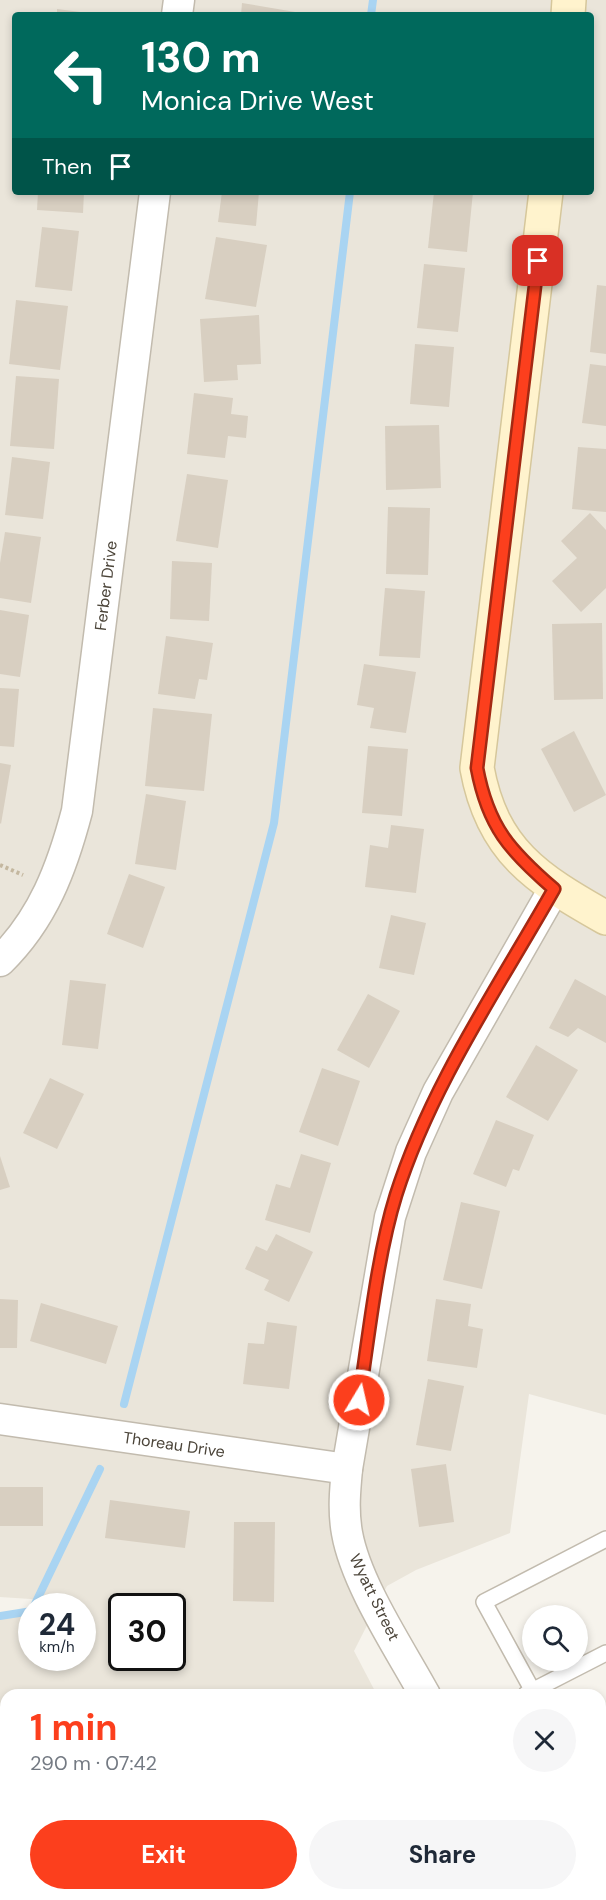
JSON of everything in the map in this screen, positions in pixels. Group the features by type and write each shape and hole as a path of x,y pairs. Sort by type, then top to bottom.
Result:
{"street":[{"name":"Ferber Drive","path":"0,962 31,926 52,889 64,858 77,811 155,195"},
{"path":"546,195 477,768 483,799 498,829 520,859 554,889 606,918"},
{"name":"Wyatt Street","path":"422,1689 356,1563 347,1535 344,1507 347,1468 390,1217 408,1162 438,1092 554,889"},
{"name":"Thoreau Drive","path":"0,1419 347,1468"}],"lane":[{"path":"529,1689 484,1602 606,1539"},
{"path":"538,1689 606,1653"}],"path":[{"path":"0,865 23,875"}],"shaded area":[{"path":"0,0 606,0 606,1415 529,1394 510,1533 416,1570 387,1586 354,1651 374,1689 0,1689 0,1617 18,1617 18,1671 96,1671 96,1593 18,1593 18,1598 0,1597"}],"building":[{"path":"242,3 295,12 241,12"},
{"path":"57,9 80,12 57,12"},
{"path":"38,195 84,195 83,213 37,210"},
{"path":"222,195 259,195 256,226 218,222"},
{"path":"434,195 473,195 467,252 428,248"},
{"path":"42,227 79,231 72,291 35,287"},
{"path":"216,237 267,245 256,307 205,299"},
{"path":"424,264 465,268 458,332 417,328"},
{"path":"597,285 606,286 606,354 590,352"},
{"path":"16,300 68,306 60,370 9,364"},
{"path":"259,315 261,364 237,365 238,380 204,382 200,319"},
{"path":"415,344 454,347 449,407 410,404"},
{"path":"590,364 606,366 606,426 582,423"},
{"path":"16,376 59,379 54,449 10,446"},
{"path":"194,393 233,398 231,414 248,416 246,438 228,436 225,458 187,454"},
{"path":"439,425 441,488 386,490 385,426"},
{"path":"578,447 606,449 606,512 572,509"},
{"path":"12,457 50,462 43,519 5,515"},
{"path":"187,474 228,480 218,548 176,541"},
{"path":"388,507 430,508 428,575 386,574"},
{"path":"590,513 606,530 606,588 581,612 552,581 577,558 561,541"},
{"path":"5,532 41,537 31,603 0,598 0,563"},
{"path":"172,561 212,563 209,621 170,619"},
{"path":"385,588 425,591 420,658 379,656"},
{"path":"0,610 29,615 20,677 0,674"},
{"path":"602,623 603,699 554,700 552,624"},
{"path":"166,636 213,643 207,680 199,679 195,699 158,694"},
{"path":"364,664 416,672 406,733 370,728 374,708 357,705"},
{"path":"0,688 19,689 14,747 0,746"},
{"path":"153,708 212,714 204,791 145,786"},
{"path":"574,731 606,795 574,812 541,749"},
{"path":"368,746 408,749 402,816 362,813"},
{"path":"0,763 11,765 1,824 0,823"},
{"path":"146,794 186,801 176,870 135,864"},
{"path":"391,825 424,829 416,893 365,887 370,845 388,848"},
{"path":"129,874 165,887 143,948 107,934"},
{"path":"391,915 426,923 414,975 379,968"},
{"path":"575,979 606,996 606,1043 578,1028 568,1037 549,1028"},
{"path":"70,980 106,984 98,1049 62,1045"},
{"path":"368,994 400,1011 369,1068 337,1050"},
{"path":"536,1045 578,1070 548,1121 506,1097"},
{"path":"322,1068 360,1081 338,1146 299,1132"},
{"path":"50,1078 84,1094 57,1149 23,1133"},
{"path":"496,1120 534,1135 519,1171 513,1169 506,1187 473,1174"},
{"path":"301,1154 331,1163 310,1233 265,1220 276,1184 290,1188"},
{"path":"0,1156 10,1187 0,1190"},
{"path":"461,1202 500,1211 482,1289 443,1280"},
{"path":"276,1234 313,1252 289,1302 264,1290 269,1280 245,1269 256,1246 267,1251"},
{"path":"0,1299 18,1300 17,1348 0,1348"},
{"path":"436,1299 471,1304 468,1326 483,1329 477,1368 427,1361"},
{"path":"41,1303 118,1326 106,1364 30,1341"},
{"path":"267,1322 297,1326 289,1389 243,1384 248,1343 264,1344"},
{"path":"428,1379 464,1386 451,1451 416,1445"},
{"path":"446,1464 454,1522 419,1527 411,1469"},
{"path":"0,1487 43,1487 43,1526 0,1526"},
{"path":"110,1500 190,1511 185,1548 105,1538"},
{"path":"234,1522 275,1522 274,1602 233,1601"}],"waterway":[{"path":"371,12 373,0"},
{"path":"124,1404 274,823 350,195"},
{"path":"40,1593 100,1469"},
{"path":"0,1616 18,1613"}],"route":[{"path":"359,1400 390,1217 411,1152 438,1092 554,889 520,859 498,829 483,799 477,768 538,261"}]}
